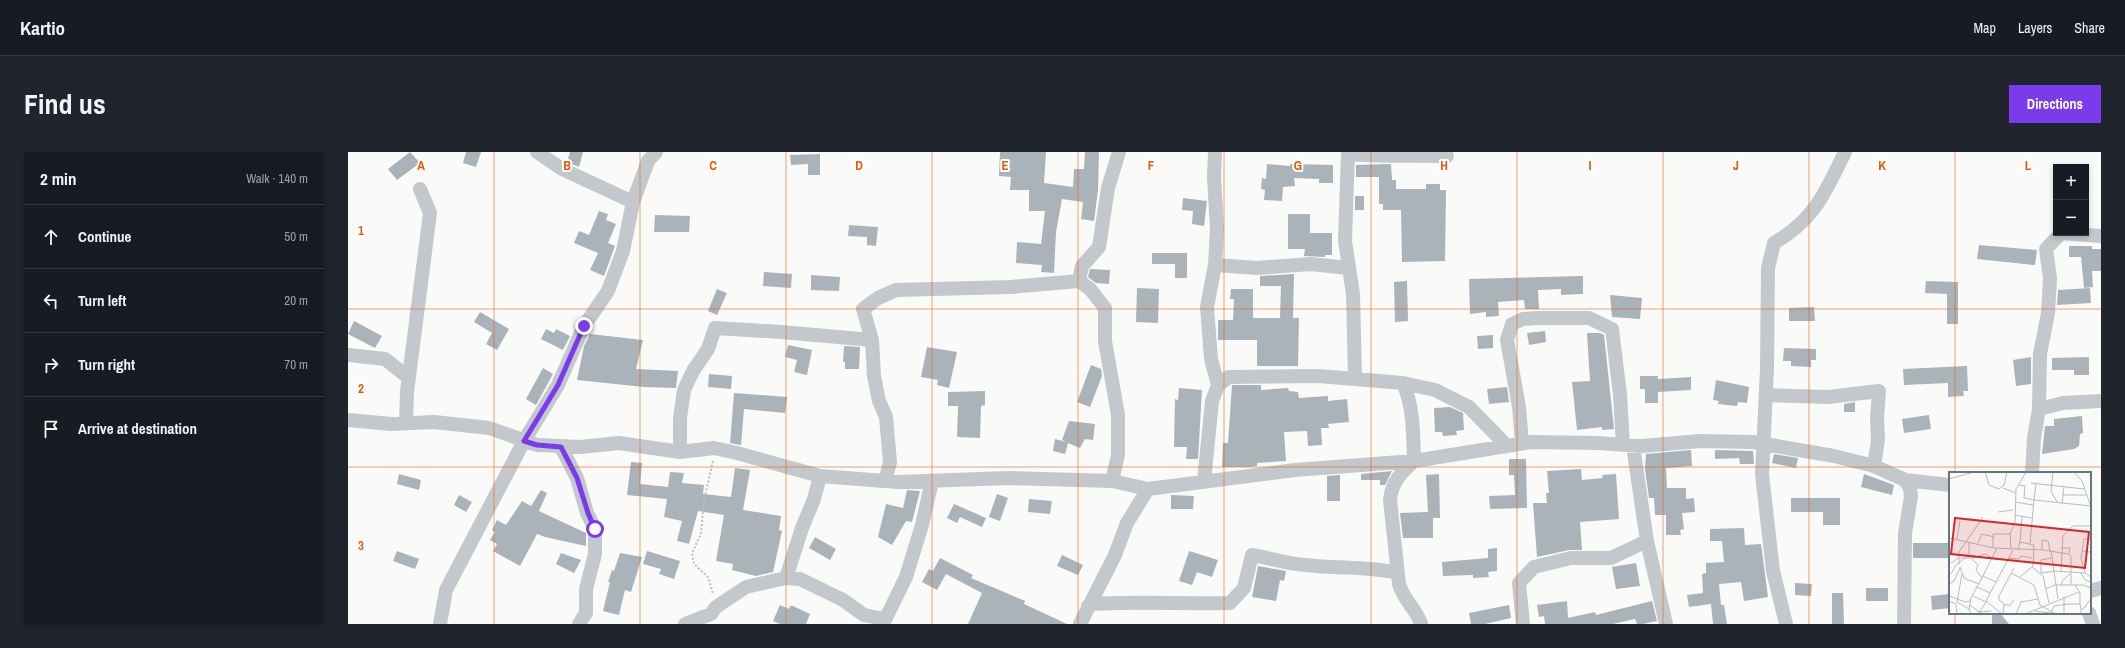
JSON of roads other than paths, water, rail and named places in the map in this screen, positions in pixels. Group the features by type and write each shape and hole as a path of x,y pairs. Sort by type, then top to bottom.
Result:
{"street":[{"path":"537,152 562,169 633,202"},
{"path":"440,624 446,590 524,441 558,385 584,326 608,291 622,251 633,202 648,161 656,152"},
{"path":"1079,281 1082,266 1099,247 1108,188 1119,152"},
{"path":"1215,152 1214,177 1217,229 1215,265 1207,307 1211,359 1218,385"},
{"path":"1786,624 1773,571 1762,474 1766,395 1768,268 1774,243 1791,233 1810,216 1826,191 1845,152"},
{"path":"1354,378 1353,294 1345,241 1348,153 1376,157 1403,155 1447,156"},
{"path":"406,423 409,378 430,213 420,189"},
{"path":"2032,472 2034,438 2039,409 2040,354 2048,313 2050,278 2046,249 2061,233 2101,236"},
{"path":"1215,265 1257,268 1311,264 1348,268"},
{"path":"885,481 890,462 886,417 879,401 874,376 872,340 863,309 878,298 896,290 1011,286 1079,281 1090,289 1105,308 1105,341 1118,415 1118,455 1112,482"},
{"path":"1522,443 1519,407 1507,340 1512,324 1523,319 1589,318 1612,329 1628,445 1647,542 1666,624"},
{"path":"680,452 680,418 684,390 693,371 708,349 715,328 872,340"},
{"path":"348,355 385,359 409,378"},
{"path":"1204,481 1212,401 1218,385 1229,377 1354,378 1403,383 1435,390 1469,407 1507,446"},
{"path":"1403,383 1409,398 1413,424 1414,461"},
{"path":"1766,395 1828,397 1879,391 1877,418 1878,440 1874,466"},
{"path":"2039,409 2063,403 2101,401"},
{"path":"348,420 391,424 434,422 489,428 537,445 561,447 619,443 680,452 714,448 820,476 885,481 1009,478 1112,482 1148,489 1295,470 1414,461 1522,443 1628,445 1701,441 1764,444 1834,456 1874,466 1905,480 1949,486"},
{"path":"561,447 577,478 588,513 595,529 595,554 586,589 586,613 579,624"},
{"path":"1414,461 1398,475 1391,490 1390,500 1398,573 1402,595 1421,624"},
{"path":"786,578 802,528 814,499 820,476"},
{"path":"1904,624 1906,533 1910,497 1910,488 1905,480"},
{"path":"685,624 711,614 716,607 746,587 786,578 800,579 843,600 864,615 883,622 906,577 922,525 932,481"},
{"path":"1080,624 1115,555 1127,523 1148,489"},
{"path":"1523,624 1520,583 1534,567 1571,558 1611,558 1647,542"},
{"path":"1088,606 1093,604 1139,601 1190,604 1230,604 1244,588 1252,555 1304,565 1341,568 1376,568 1398,573"},
{"path":"2091,591 2101,588"},
{"path":"2089,614 2093,624"}]}
